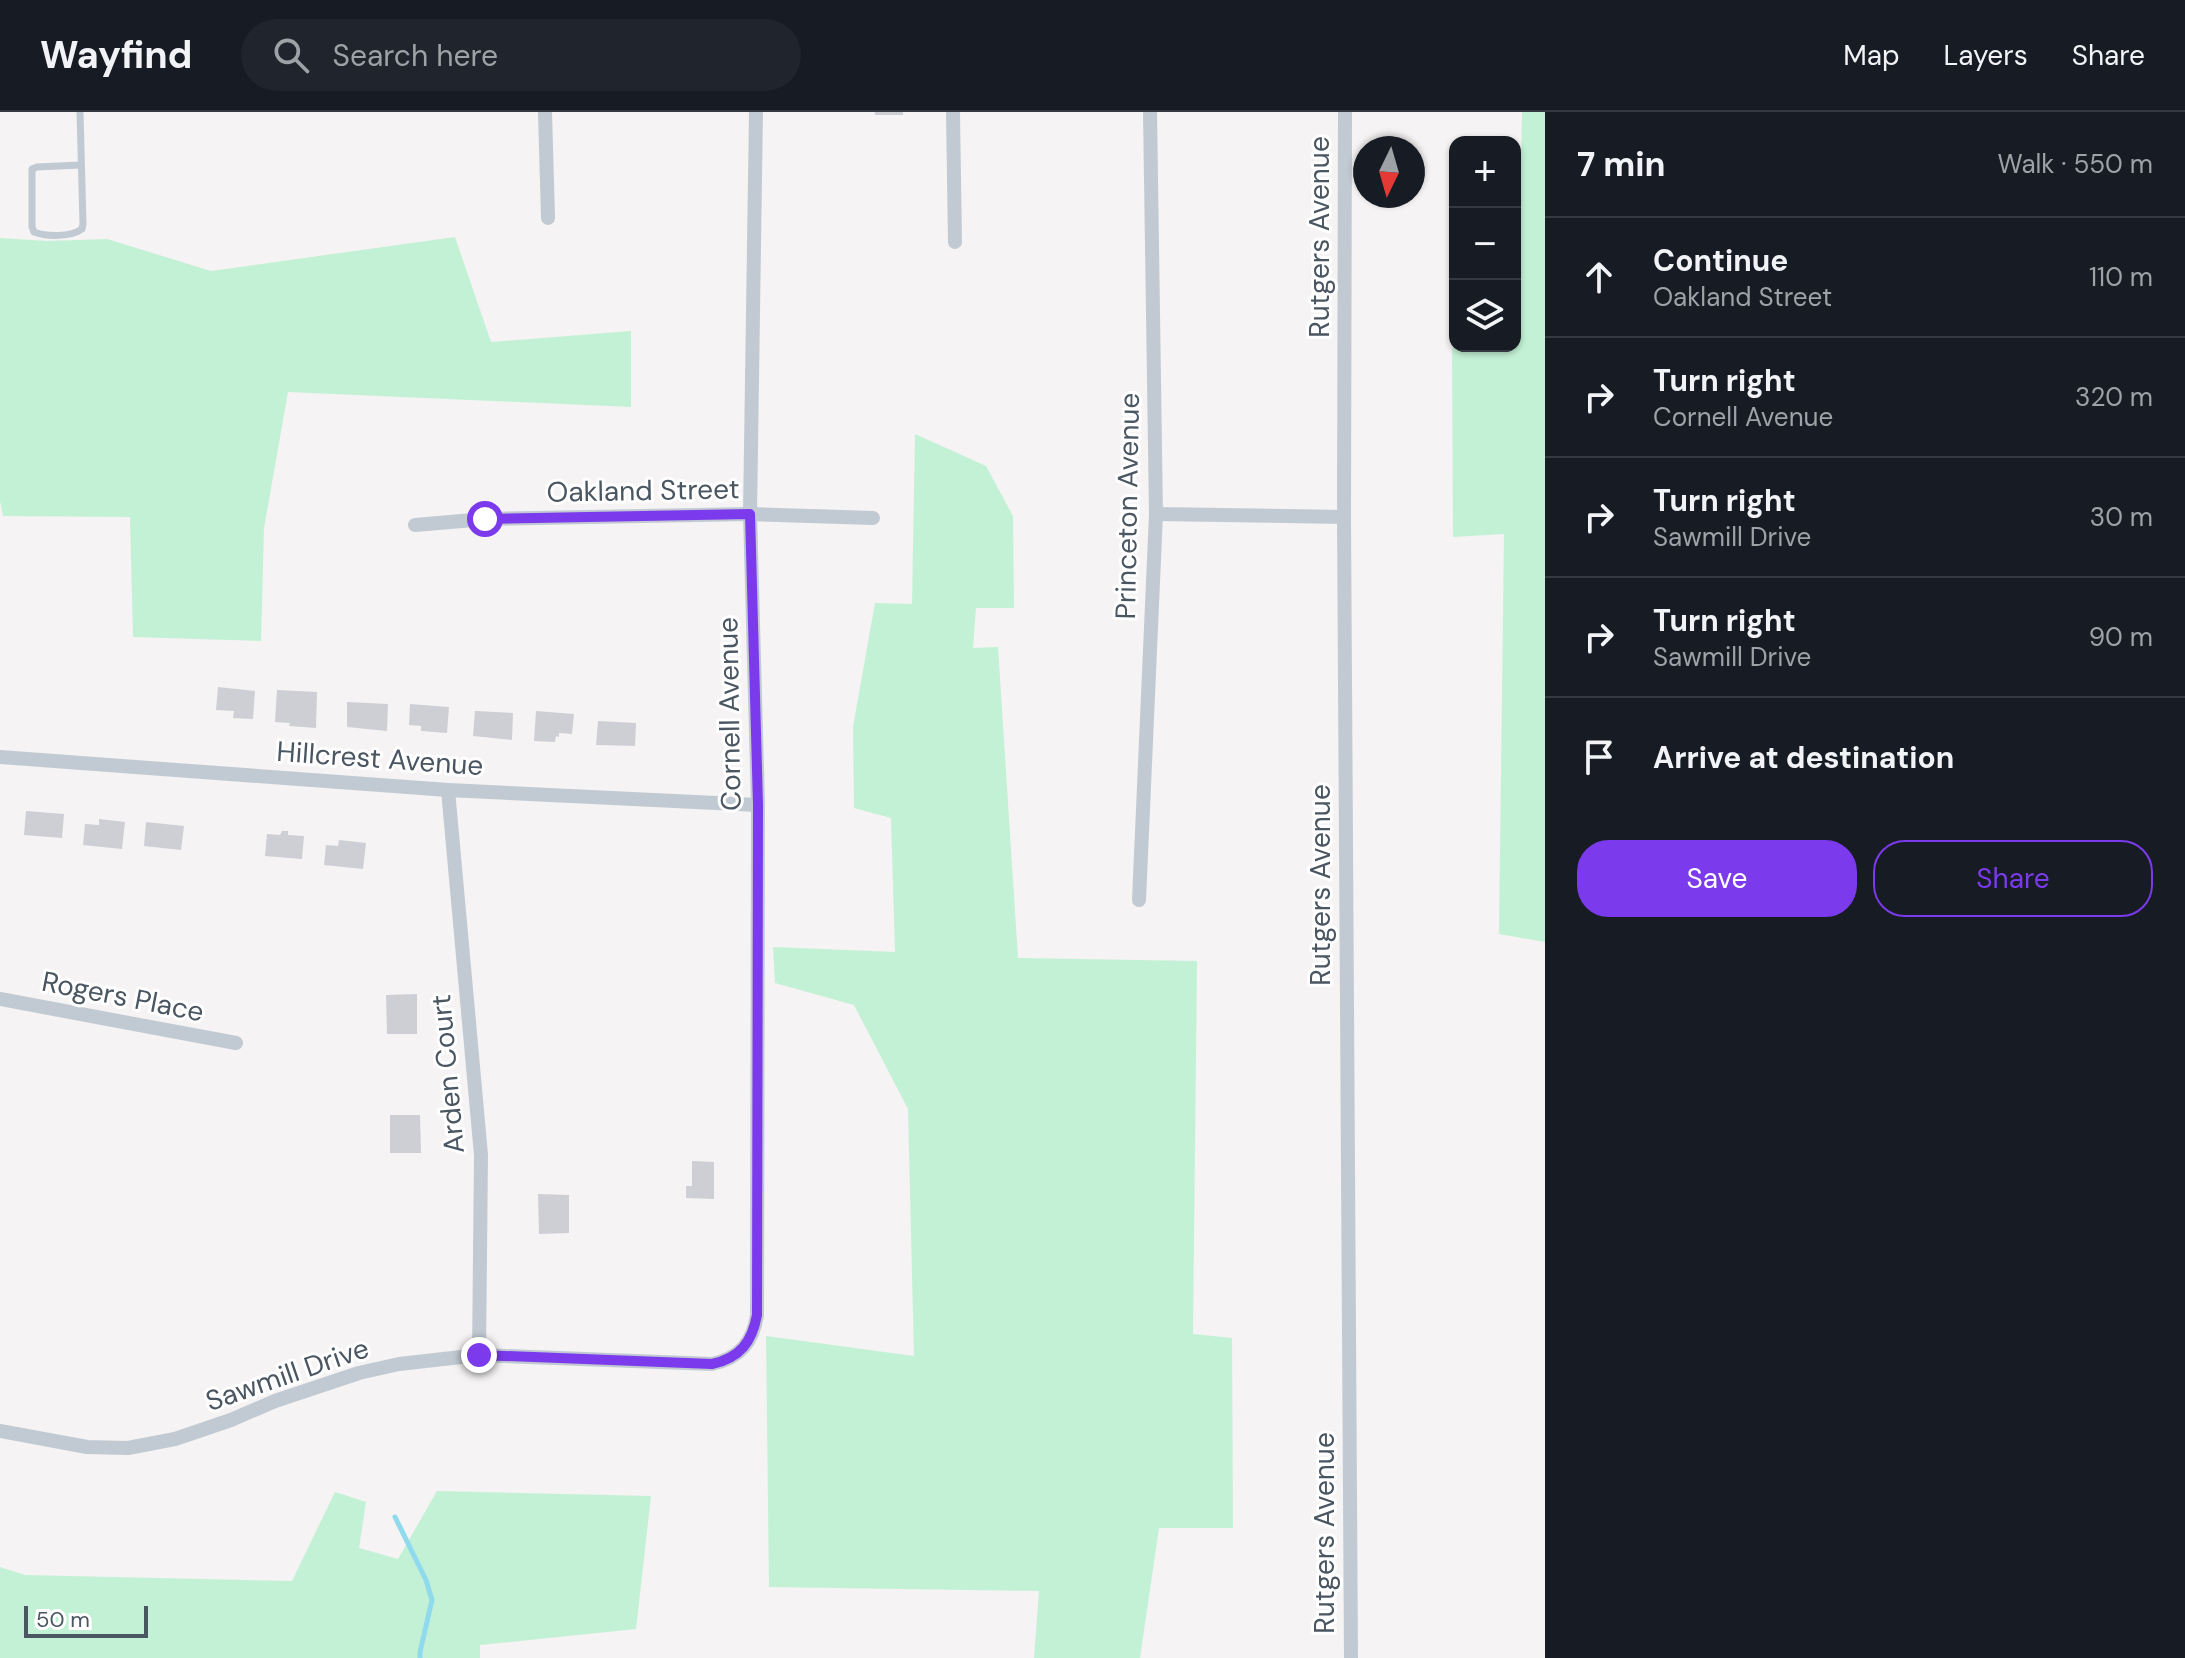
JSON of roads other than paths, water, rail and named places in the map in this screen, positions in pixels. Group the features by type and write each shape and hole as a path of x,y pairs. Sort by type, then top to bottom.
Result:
{"street":[{"path":"545,112 548,218"},
{"name":"Cornell Avenue","path":"756,112 750,514 758,805 757,1315"},
{"path":"953,112 955,242"},
{"name":"Princeton Avenue","path":"1139,900 1156,514 1150,112"},
{"name":"Rutgers Avenue","path":"1345,112 1344,517 1351,1658"},
{"name":"Oakland Street","path":"415,525 485,519 750,514 873,518"},
{"path":"1156,514 1344,517"},
{"name":"Hillcrest Avenue","path":"0,757 448,790 758,805"},
{"name":"Arden Court","path":"448,790 481,1155 479,1355"},
{"name":"Rogers Place","path":"0,999 236,1043"},
{"name":"Sawmill Drive","path":"0,1431 87,1447 128,1448 175,1439 359,1373 399,1364 479,1355 712,1364 736,1355 748,1344 755,1330 757,1315"}],"lane":[{"path":"80,112 81,165 82,229 73,234 42,235 34,232 32,169 81,165"}],"waterway":[{"path":"395,1517 426,1580 432,1600 420,1658"}]}
